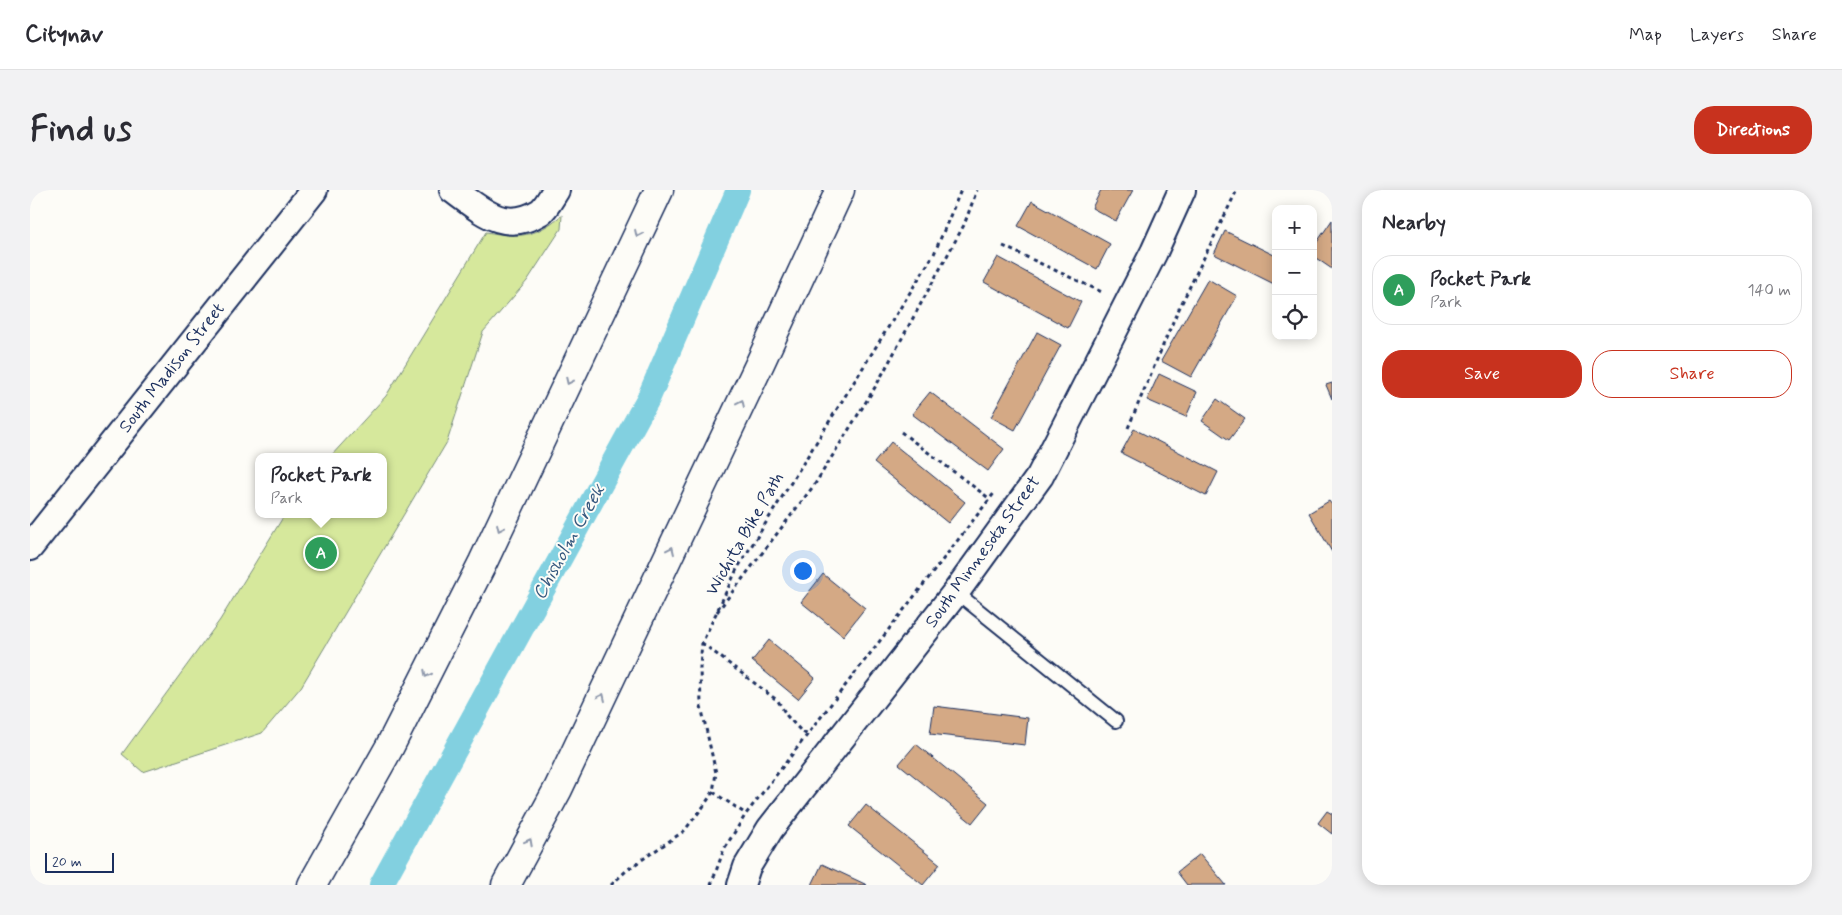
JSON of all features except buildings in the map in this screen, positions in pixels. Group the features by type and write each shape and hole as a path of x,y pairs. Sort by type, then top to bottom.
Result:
{"highway":[{"path":"312,885 389,748 483,562 659,190"},
{"path":"506,885 558,789 757,370 840,190"}],"street":[{"name":"South Madison Street","path":"30,547 314,190"},
{"path":"453,190 490,217 515,222 541,212 556,190"},
{"name":"South Minnesota Street","path":"741,885 747,867 770,829 956,592 1040,476 1154,252 1182,190"}],"lane":[{"path":"956,592 1116,721"}],"path":[{"name":"Wichita Bike Path","path":"713,792 716,773 701,706 700,667 702,643 736,569 934,254 961,190"},
{"path":"712,619 815,484 877,384 964,225 977,190"},
{"path":"1128,428 1175,317 1237,190"},
{"path":"1004,246 1104,293 1100,302"},
{"path":"901,432 990,499"},
{"path":"711,885 724,849 746,814 1000,486"},
{"path":"702,643 778,701 787,716 801,731 831,752"},
{"path":"611,885 627,870 684,831 713,792 770,829"}],"green space":[{"path":"562,215 561,229 527,281 483,332 447,442 301,687 262,733 143,772 122,754 220,620 283,518 387,518 387,453 334,453 386,396 486,232 509,235 527,234 552,223"}],"waterway":[{"name":"Chisholm Creek","path":"381,885 649,397 738,190"}],"place":[{"name":"Pocket Park","path":"321,553"}]}
